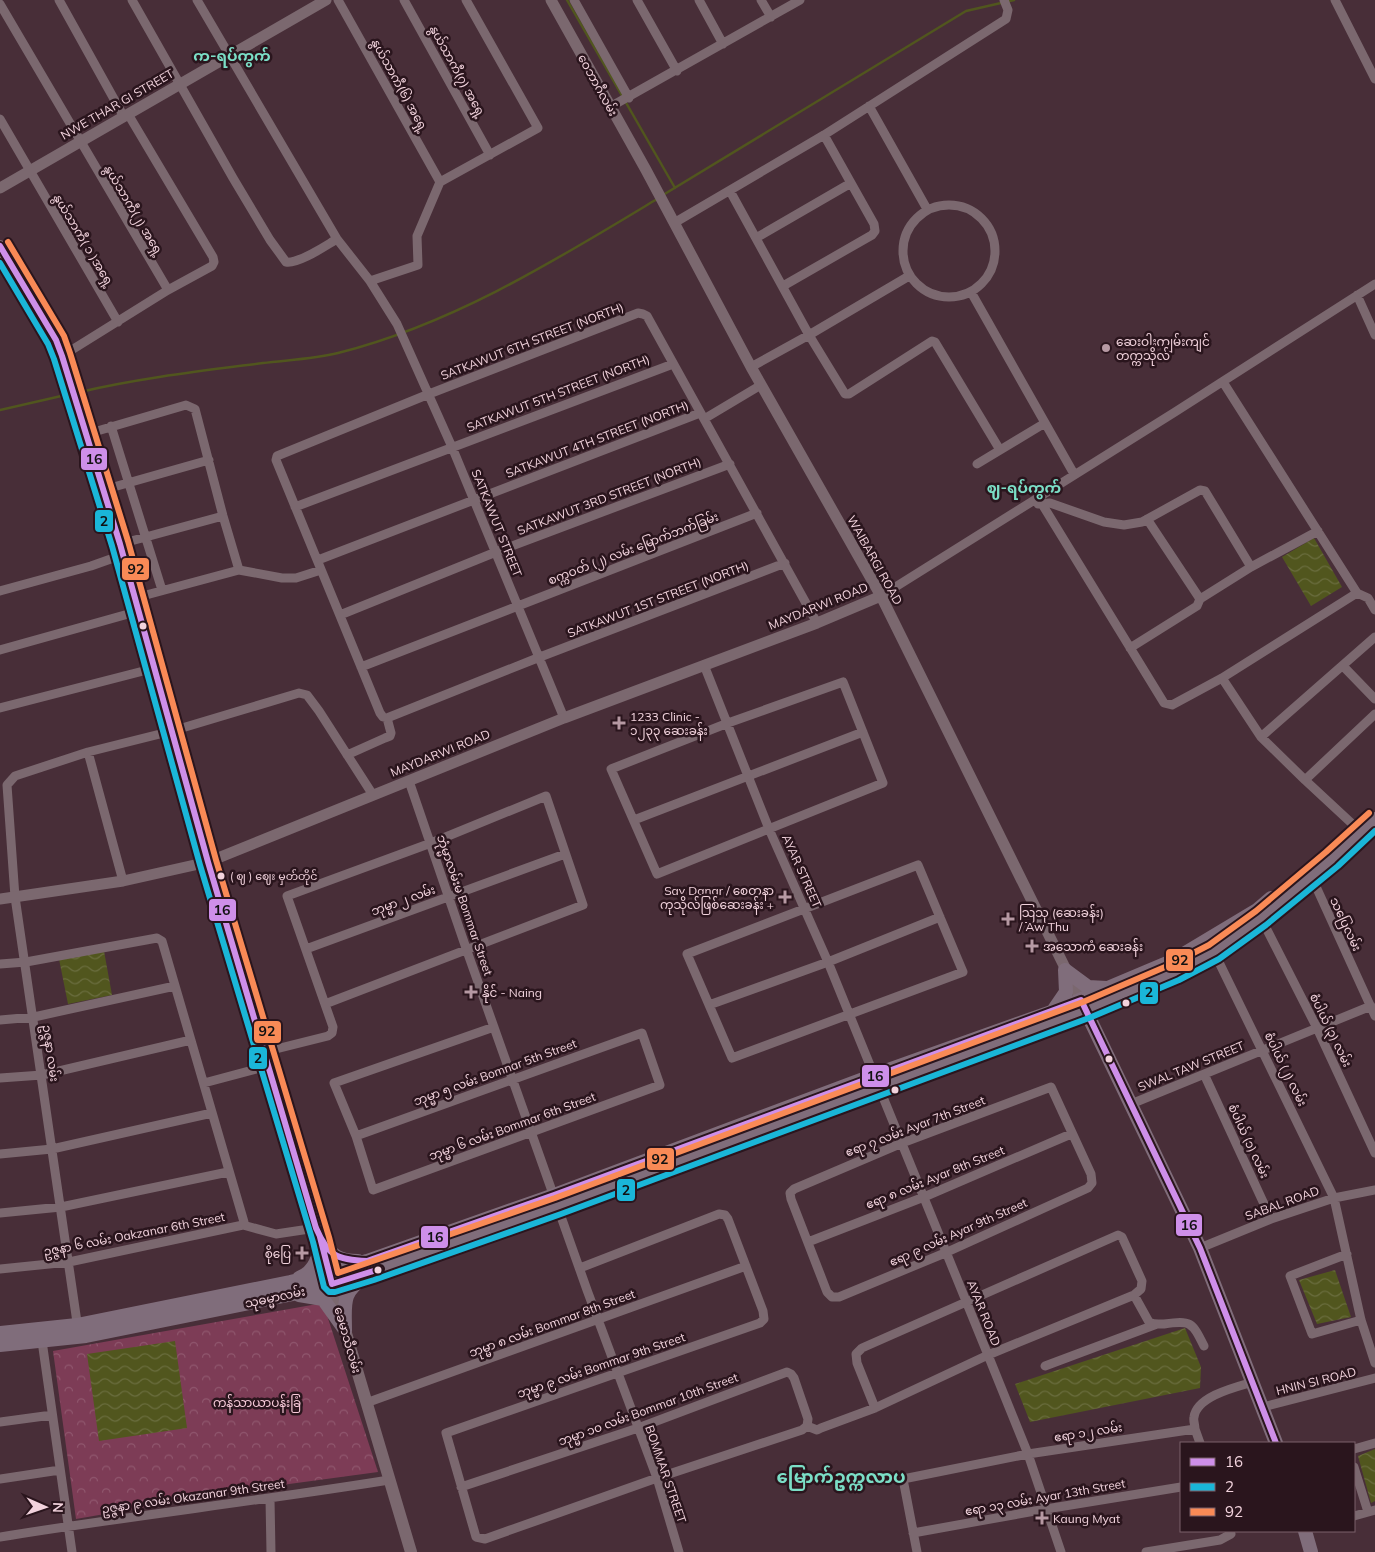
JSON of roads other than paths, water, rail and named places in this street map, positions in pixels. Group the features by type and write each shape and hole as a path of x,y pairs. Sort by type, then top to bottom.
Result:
{"main road":[{"name":"ခေမာသီလမ်း","path":"0,246 4,261 56,340 62,356 121,549 208,862 411,1552"},
{"name":"သုဓမ္မာလမ်း","path":"1111,993 1176,972 1214,952 1261,918 1358,829 1375,808"},
{"name":"သုဓမ္မာလမ်း","path":"1358,829 1375,820"},
{"name":"သုဓမ္မာလမ်း","path":"0,1345 42,1341 78,1331 331,1279 556,1201 1054,1017 1111,993 1172,961 1257,910 1309,873"},
{"path":"1065,970 1088,987 1111,993 1099,1015 1097,1029 1099,1038"},
{"path":"1065,970 1066,992 1054,1017 1082,1025 1099,1038"},
{"path":"1083,1005 1200,1248 1276,1442"},
{"path":"318,1234 329,1252 344,1261 369,1267 346,1296 345,1330"},
{"path":"291,1288 319,1260 318,1234"},
{"path":"291,1288 323,1299 345,1330"},
{"name":"သုဓမ္မာလမ်း","path":"0,1333 78,1331"},
{"path":"1305,1532 1311,1552"}],"street":[{"path":"59,0 126,115 213,257 214,262 212,266 168,290 62,356"},
{"path":"132,0 246,201 286,262 291,263 316,252 337,239"},
{"name":"SATKAWUT STREET","path":"197,0 337,239 370,281 397,324 452,447 564,718"},
{"name":"NWE THAR GI STREET","path":"0,188 326,0"},
{"name":"နွယ်သာကီ(၆) အရှေ့","path":"338,0 440,182"},
{"name":"နွယ်သာကီ(၇) အရှေ့","path":"404,0 490,155"},
{"path":"370,281 418,265 417,236 440,182 538,128 466,0"},
{"name":"ဝေဘာဂီလမ်း","path":"551,0 612,106 646,170"},
{"path":"574,0 628,99"},
{"path":"637,0 677,71"},
{"path":"699,0 723,44"},
{"path":"761,0 770,17"},
{"path":"612,106 628,99 800,0"},
{"path":"1335,0 1375,80"},
{"path":"674,223 824,135 1006,19 1008,10 1005,2"},
{"name":"နွယ်သာကီ(၂) အရှေ့","path":"0,4 168,290"},
{"path":"869,106 927,209"},
{"name":"နွယ်သာကီ( ၁ )အရှေ့","path":"0,119 118,322"},
{"path":"783,286 872,235 875,231 874,224 824,135"},
{"name":"WAIBARGI ROAD","path":"646,170 751,367 880,596 1065,970"},
{"path":"756,238 851,183"},
{"path":"730,191 845,394 850,394 932,341 935,342 1000,450"},
{"path":"944,204 962,206 978,214 988,225 995,246 994,264 985,280 971,292 954,297 935,296 919,287 909,276 902,255 904,237 913,221 927,209 944,204"},
{"path":"751,367 810,335 909,276"},
{"path":"880,596 1375,284"},
{"path":"971,292 1074,474"},
{"path":"1357,295 1375,335"},
{"name":"SATKAWUT 6TH STREET (NORTH)","path":"295,507 276,460 277,456 429,394 638,314 647,316 673,364"},
{"path":"673,364 817,622"},
{"name":"SATKAWUT 5TH STREET (NORTH)","path":"295,507 673,364"},
{"path":"1222,382 1357,593 1368,598 1375,610"},
{"name":"SATKAWUT 4TH STREET (NORTH)","path":"318,560 702,416 761,385"},
{"path":"86,434 186,405 195,409 239,570"},
{"path":"977,464 1046,423"},
{"path":"111,426 162,590"},
{"path":"103,490 209,460"},
{"name":"SATKAWUT 3RD STREET (NORTH)","path":"340,615 496,552 730,464"},
{"path":"1028,504 1050,503 1104,522 1124,525 1142,522 1200,490 1205,491 1251,567"},
{"path":"1042,504 1164,703 1172,704 1222,678 1357,593"},
{"path":"295,507 380,713 383,717 387,718 392,733 390,736 347,754"},
{"name":"စက္ကဝတ် (၂) လမ်း မြောက်ဘက်ခြမ်း","path":"361,667 652,552 757,513"},
{"path":"0,591 91,566 146,537 223,516"},
{"path":"1147,519 1200,599"},
{"path":"1130,648 1197,606 1200,599 1251,567 1318,530"},
{"name":"SATKAWUT 1ST STREET (NORTH)","path":"387,718 785,563"},
{"path":"135,598 239,570 282,578 296,578 321,570"},
{"name":"MAYDARWI ROAD","path":"0,899 123,881 208,862 564,718 704,666 880,596"},
{"path":"0,650 139,611"},
{"path":"1261,737 1375,637"},
{"name":"AYAR STREET","path":"704,666 769,829 828,962 877,1081"},
{"path":"1343,666 1375,699"},
{"path":"0,708 155,668"},
{"path":"1222,678 1261,737 1358,829"},
{"path":"843,682 883,783 657,874 611,769 728,723 843,682"},
{"path":"123,881 88,752 303,693 320,711 373,795"},
{"path":"1305,780 1375,714"},
{"path":"634,820 863,732"},
{"name":"ဥဇ္ဇနာ လမ်း","path":"78,1331 34,1016 15,897 7,785 15,776 88,752"},
{"name":"ဘုံမ္မာလမ်းမ Bommar Street","path":"409,781 556,1201"},
{"path":"264,1052 328,1036 332,1033 333,1028 287,896 431,843 546,796 583,905 325,1004"},
{"name":"ဘုမ္မာ ၂ လမ်း","path":"306,949 566,854"},
{"path":"918,865 963,972 850,1016 732,1058 687,954 804,908 918,865"},
{"name":"သပြေလမ်း","path":"1309,873 1375,1016"},
{"path":"709,1005 828,962 940,917"},
{"name":"စံပါယ် (၃) လမ်း","path":"1261,918 1371,1134 1375,1153"},
{"path":"0,964 26,962 157,938 162,941 244,1222 243,1225 276,1234 318,1234"},
{"name":"စံပါယ် (၂) လမ်း","path":"1214,952 1334,1198 1361,1320 1375,1363"},
{"path":"1065,970 1083,1005"},
{"path":"0,1020 34,1016 175,986"},
{"name":"SWAL TAW STREET","path":"1131,1104 1371,1006"},
{"path":"356,1136 334,1083 494,1026"},
{"name":"ဘုမ္မာ ၅ လမ်း Bomnar 5th Street","path":"356,1136 642,1033 660,1085"},
{"path":"0,1078 42,1075 191,1040"},
{"path":"204,1083 268,1066"},
{"name":"စံပါယ် (၁) လမ်း","path":"1204,1074 1271,1219"},
{"name":"AYAR ROAD","path":"877,1081 945,1253 967,1302 1028,1454 1061,1552"},
{"name":"ဘုမ္မာ ၆ လမ်း Bommar 6th Street","path":"356,1136 374,1190 660,1085"},
{"name":"ဧရာ ၇ လမ်း Ayar 7th Street","path":"808,1242 790,1193 794,1189 902,1143 1051,1087 1071,1134"},
{"path":"0,1154 52,1149 212,1114"},
{"name":"ဧရာ ၉ လမ်း Ayar 9th Street","path":"808,1242 827,1292 832,1298 839,1297 945,1253 1088,1188 1092,1183 1091,1174 1071,1134"},
{"name":"ဧရာ ၈ လမ်း Ayar 8th Street","path":"808,1242 924,1197 1071,1134"},
{"path":"0,1213 61,1207 228,1172"},
{"name":"SABAL ROAD","path":"1200,1248 1271,1219 1334,1198 1375,1190"},
{"name":"BOMMAR STREET","path":"556,1201 657,1478 679,1552"},
{"path":"580,1268 719,1214 725,1215 728,1219 746,1266"},
{"name":"ဥဇ္ဇနာ ၆ လမ်း Oakzanar 6th Street","path":"0,1270 69,1262 243,1225"},
{"path":"462,1487 476,1537 485,1539 657,1478 802,1430 807,1426 817,1430 876,1408 988,1355 1134,1295 1142,1289 1142,1281 1123,1238 1120,1235 862,1348 856,1354 857,1363 876,1408"},
{"path":"1347,1254 1290,1276 1312,1334 1361,1320"},
{"name":"ဘုမ္မာ ၉ လမ်း Bommar 9th Street","path":"462,1487 446,1434 760,1322 764,1318 763,1311 746,1266"},
{"name":"ဘုမ္မာ ၈ လမ်း Bommar 8th Street","path":"366,1403 746,1266"},
{"path":"1134,1295 1145,1318 1151,1324 1179,1321 1187,1323 1197,1333 1204,1346"},
{"path":"1045,1366 1157,1324"},
{"path":"42,1341 72,1552"},
{"name":"ဘုမ္မာ ၁၀ လမ်း Bommar 10th Street","path":"462,1487 638,1428 787,1372 794,1378 808,1419 807,1426"},
{"name":"HNIN SI ROAD","path":"1263,1407 1375,1378"},
{"path":"1200,1442 1195,1429 1194,1417 1199,1405 1226,1390 1253,1382"},
{"path":"0,1422 52,1415"},
{"name":"ဧရာ ၁၂ လမ်း","path":"913,1534 903,1479 1028,1454 1195,1429"},
{"path":"1355,1449 1375,1443"},
{"path":"0,1479 60,1470"},
{"path":"1355,1470 1371,1511 1355,1516"},
{"name":"ဥဇ္ဇနာ ၉ လမ်း Okazanar 9th Street","path":"0,1537 270,1499 389,1480"},
{"name":"ဧရာ ၁၃ လမ်း Ayar 13th Street","path":"913,1534 1046,1509 1180,1487"},
{"path":"270,1499 271,1552"},
{"path":"1146,1552 1220,1540 1230,1532"},
{"path":"913,1534 917,1552"}],"water":[{"path":"1314,538 1342,587 1311,606 1282,557"},
{"path":"104,951 112,995 68,1004 59,959"},
{"path":"1335,1270 1351,1317 1317,1324 1299,1280"},
{"path":"1185,1328 1201,1367 1200,1388 1030,1422 1015,1384"},
{"path":"175,1341 187,1428 99,1441 87,1354"},
{"path":"1375,1449 1375,1501 1371,1503 1358,1456"}],"waterway":[{"path":"567,0 675,188"},
{"path":"663,195 966,11 1014,0"},
{"path":"80,392 171,375 320,357 381,341 463,308 503,288 581,245 657,199"},
{"path":"0,410 70,394"}],"place":[{"name":"ဆေးဝါးကျွမ်းကျင် တက္ကသိုလ်","path":"1106,348"},
{"name":"1233 Clinic - ၁၂၃၃ ဆေးခန်း","path":"619,723"},
{"name":"( ဈ ) ဈေး မှတ်တိုင်","path":"221,876"},
{"name":"Say Danar / စေတနာ ကုသိုလ်ဖြစ်ဆေးခန်း +","path":"785,897"},
{"name":"သြသု (ဆေးခန်း) / Aw Thu","path":"1008,919"},
{"name":"အသောကံ ဆေးခန်း","path":"1032,946"},
{"name":"နိုင် - Naing","path":"471,992"},
{"name":"စိုပြေ","path":"302,1253"},
{"name":"Kaung Myat","path":"1042,1518"}],"district":[{"name":"က-ရပ်ကွက်","path":"232,55"},
{"name":"ဈ-ရပ်ကွက်","path":"1024,487"},
{"name":"မြောက်‌ဥက္ကလာပ","path":"841,1476"}],"park label":[{"name":"ကန်သာယာပန်းခြံ","path":"257,1402"}]}
